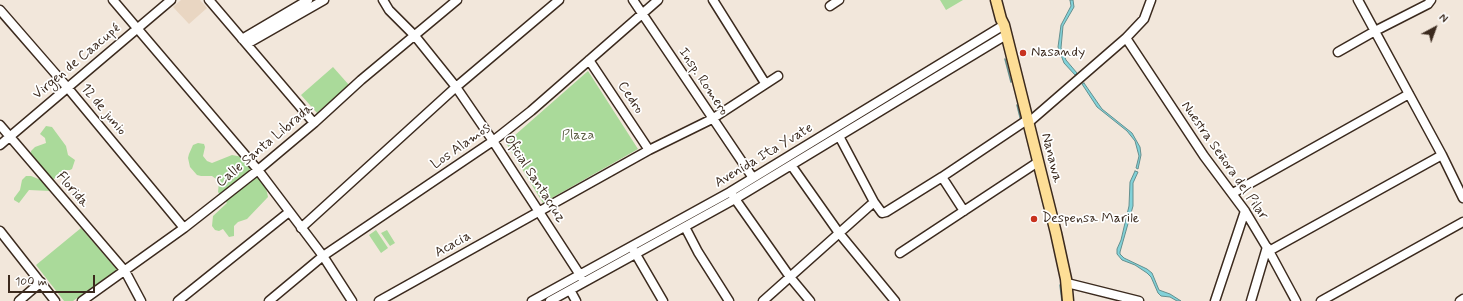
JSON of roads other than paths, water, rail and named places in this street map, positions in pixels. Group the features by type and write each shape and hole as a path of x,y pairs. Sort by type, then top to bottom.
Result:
{"main road":[{"name":"Nanawa","path":"996,0 1001,19 1005,27"},
{"name":"Nanawa","path":"1001,0 1005,18 1005,27 1027,122 1056,233 1068,301"}],"street":[{"path":"113,0 258,170 323,256 352,301"},
{"name":"Virgen de Caacupé","path":"0,145 171,0"},
{"path":"209,0 314,123"},
{"path":"244,42 308,2 324,0"},
{"name":"Oficial Santacruz","path":"383,0 389,10 415,36 456,87 494,141 582,278"},
{"name":"Calle Santa Librada","path":"82,301 184,228 258,170 314,123 361,80 457,0"},
{"path":"301,228 456,87 559,0"},
{"name":"Insp. Romero","path":"633,0 753,178"},
{"name":"Los Alamos","path":"269,301 323,256 494,141 531,111 658,0"},
{"path":"713,0 765,83"},
{"path":"830,6 839,0"},
{"path":"839,136 874,202 882,213 886,212 1027,122 1126,38 1144,18 1151,0"},
{"path":"1358,0 1463,198"},
{"path":"1338,52 1428,4 1431,0"},
{"name":"12 de junio","path":"0,10 184,228"},
{"name":"Avenida Ita Yvate","path":"532,301 636,254 735,199 827,144 913,85 1005,27"},
{"name":"Nuestra Señora del Pilar","path":"1126,38 1204,156 1245,211 1268,249 1296,301"},
{"name":"Cedro","path":"589,60 649,150"},
{"name":"Acacia","path":"379,301 649,150 712,119 765,83 778,76"},
{"name":"Avenida Ita Yvate","path":"550,301 570,290 582,278 631,246 730,192 823,136 913,85"},
{"path":"1233,193 1409,94"},
{"name":"Florida","path":"0,125 125,271 141,301"},
{"path":"823,136 827,144"},
{"path":"1252,301 1268,249 1442,156"},
{"path":"900,253 1038,162"},
{"path":"791,165 839,233 895,301"},
{"path":"942,177 964,211"},
{"path":"730,192 790,277 810,301"},
{"path":"763,301 874,202"},
{"path":"1216,301 1245,211"},
{"path":"178,301 289,212"},
{"path":"1321,301 1463,222"},
{"path":"685,227 698,252 729,301"},
{"path":"0,231 55,301"},
{"path":"631,246 663,301"},
{"path":"19,301 41,282"},
{"path":"1066,283 1139,301"},
{"path":"570,290 576,301"}],"water":[{"path":"1070,0 1073,0 1074,7 1063,26 1061,48 1066,60 1077,73 1075,75 1064,63 1058,47 1061,25 1071,6"},
{"path":"1084,83 1102,109 1132,133 1140,147 1141,155 1138,169 1136,168 1139,156 1135,141 1127,131 1097,107 1082,84"},
{"path":"1135,171 1138,172 1133,183 1133,206 1120,254 1124,258 1152,273 1159,290 1170,294 1181,301 1177,301 1170,297 1161,296 1158,293 1151,277 1147,273 1135,265 1122,260 1117,254 1117,249 1121,240 1129,206 1130,182"}],"waterway":[{"path":"1005,59 1011,82"},
{"path":"1017,105 1021,121"},
{"path":"1060,285 1062,301"}],"place":[{"name":"Nasandy","path":"1023,53"},
{"name":"Despensa Marile","path":"1034,219"}],"park label":[{"name":"Plaza","path":"578,136"}]}
